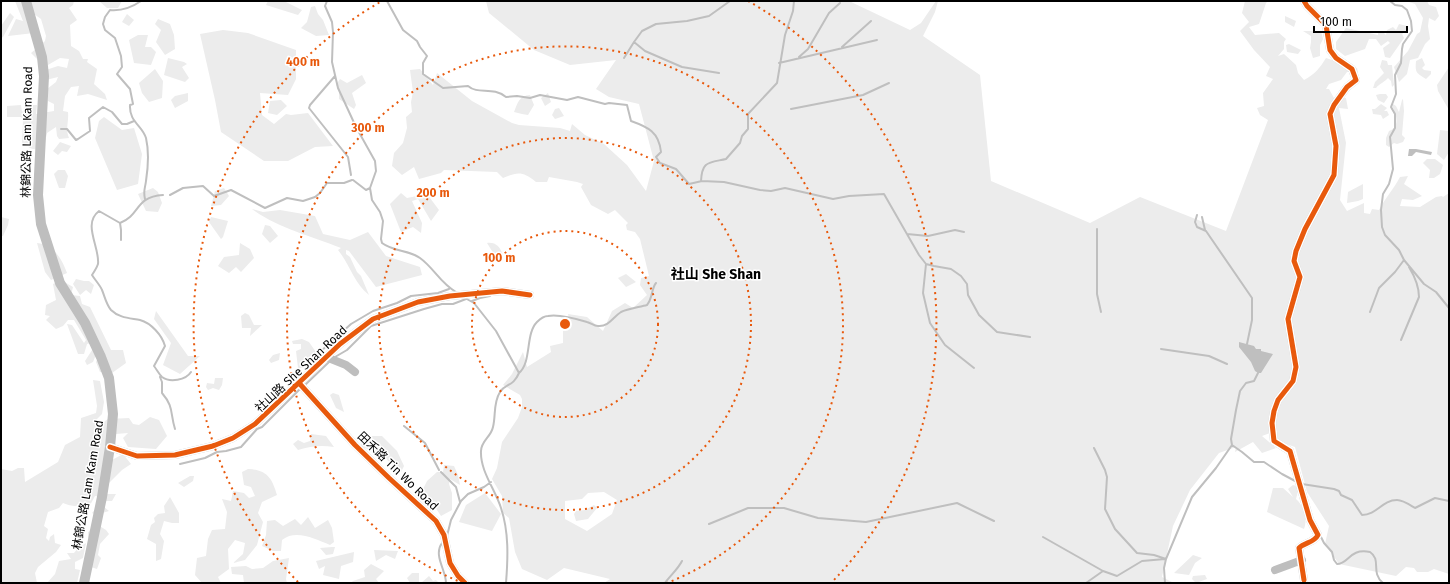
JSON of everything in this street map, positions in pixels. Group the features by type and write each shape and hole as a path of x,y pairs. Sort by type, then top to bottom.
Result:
{"main road":[{"name":"林錦公路 Lam Kam Road","path":"26,1 42,57 44,76 38,195 41,224 60,283 85,323 101,356 109,378 113,414 110,447 102,498 84,583"}],"street":[{"path":"1304,1 1326,25 1330,50 1336,58 1352,69 1356,80 1347,87 1334,105 1330,114 1336,146 1334,175 1305,229 1296,251 1294,261 1300,277 1288,319 1296,367 1293,381 1278,400 1272,423 1274,441 1290,451 1310,520 1318,536 1312,541 1303,544 1299,548 1304,580"},
{"name":"社山路 She Shan Road","path":"110,447 137,456 175,455 213,446 233,438 250,428 350,335 373,319 418,302 450,296 508,291 530,295"},
{"path":"326,357 346,365 355,372"},
{"name":"田禾路 Tin Wo Road","path":"299,382 355,445 433,518 440,527 445,538 450,563 458,576 465,583"},
{"path":"1275,570 1302,560"}],"shaded area":[{"path":"15,1 74,1 73,5 69,8 77,20 70,25 71,46 79,51 83,59 88,59 87,62 97,69 94,84 105,94 107,100 88,94 77,96 79,86 71,87 65,96 63,111 68,112 67,132 69,138 59,139 57,136 56,127 47,133 44,147 38,149 31,149 22,145 23,120 21,117 7,117 7,106 21,105 22,112 24,110 24,105 37,105 36,114 54,111 54,104 48,101 47,89 56,82 58,77 46,80 46,70 58,66 67,68 69,59 60,58 41,69 39,61 31,53 45,41 46,36 41,19 34,14 34,33 8,36 16,19 23,21"},
{"path":"99,1 122,1 118,8 107,8"},
{"path":"268,1 284,1 302,10 298,15 266,5"},
{"path":"486,1 849,1 910,30 921,23 936,1 938,1 935,12 923,36 980,75 991,181 1090,223 1140,197 1226,231 1268,120 1260,115 1257,108 1264,106 1263,93 1273,79 1266,76 1270,67 1254,50 1240,31 1249,22 1242,13 1245,1 1268,1 1259,24 1249,27 1255,35 1279,33 1286,39 1284,42 1284,49 1278,56 1284,54 1296,65 1298,73 1304,80 1316,71 1326,58 1357,68 1358,72 1347,72 1341,80 1329,84 1326,89 1329,89 1334,98 1346,98 1348,109 1339,108 1346,143 1340,200 1347,211 1364,203 1364,213 1370,214 1372,209 1379,210 1400,177 1408,176 1404,184 1422,196 1413,200 1402,199 1400,206 1420,207 1436,197 1443,197 1449,193 1449,574 1434,569 1428,572 1417,572 1414,568 1406,567 1396,576 1339,564 1325,544 1329,526 1307,492 1295,447 1271,436 1270,433 1262,436 1276,448 1262,453 1253,442 1235,452 1236,447 1219,453 1190,490 1173,526 1162,577 1174,583 604,583 610,579 564,568 547,580 522,569 515,552 509,518 503,513 502,496 492,479 497,468 502,442 518,418 522,407 522,399 520,395 503,385 512,374 523,352 527,367 551,352 550,346 563,343 563,331 571,328 568,314 587,317 603,331 612,311 625,303 633,308 647,295 640,285 641,278 649,276 640,239 635,232 627,230 626,225 628,223 615,210 608,214 591,205 581,187 583,184 549,177 547,182 536,182 523,174 516,174 503,178 497,172 444,170 441,173 419,179 414,167 402,175 392,166 394,153 403,143 407,128 406,117 412,112 411,102 413,92 410,70 420,69 433,85 437,73 472,101 512,123 519,125 560,128 570,131 572,124 585,135 604,144 627,165 646,191 654,161 639,104 609,97 596,89 616,60 570,65 534,50 489,13","holes":["604,492 617,500 612,514 587,531 565,519 565,501 582,499 588,493"]},
{"path":"1406,1 1427,1 1429,5 1436,7 1439,16 1435,21 1429,18 1428,26 1430,39 1425,44 1418,58 1410,60 1407,74 1399,82 1394,67 1408,51 1417,34 1420,32 1423,18 1415,4"},
{"path":"315,6 329,35 316,36 301,28 307,22 311,7"},
{"path":"10,13 14,17 1,38 1,26"},
{"path":"127,14 134,20 129,26 122,22"},
{"path":"1285,16 1296,21 1294,27 1285,22"},
{"path":"158,19 170,24 174,35 175,49 165,55 156,42 161,30 155,24"},
{"path":"1399,24 1407,26 1407,30 1402,34 1404,38 1390,58 1385,57 1383,48 1390,43 1388,41 1381,46 1376,39 1369,39 1365,49 1345,56 1336,49 1336,42 1346,28 1378,35 1378,31 1383,32 1386,35 1387,30 1393,27 1396,30"},
{"path":"223,30 248,33 296,50 296,79 288,95 260,93 262,115 274,124 286,114 291,115 308,113 333,146 315,147 288,161 264,161 221,132 200,34"},
{"path":"1303,31 1321,31 1323,39 1320,45 1320,56 1313,58 1310,48 1311,36"},
{"path":"138,35 148,35 145,47 151,47 156,52 151,65 134,63 129,40"},
{"path":"1289,44 1301,50 1298,54 1287,52 1286,45"},
{"path":"168,58 187,64 182,67 189,78 185,82 164,75"},
{"path":"1422,58 1425,65 1422,68 1424,70 1431,71 1431,74 1426,79 1418,74 1416,70 1416,61"},
{"path":"1382,60 1387,61 1388,65 1392,65 1394,85 1392,87 1391,81 1388,78 1376,88 1373,88 1375,82 1384,73 1380,67"},
{"path":"1449,67 1449,110 1438,91 1437,85"},
{"path":"155,69 163,81 162,98 149,102 142,93 139,83"},
{"path":"362,75 366,83 352,93 356,105 354,109 339,99 339,88 336,85 340,79 347,83"},
{"path":"188,93 188,101 175,108 171,100 175,96"},
{"path":"548,93 551,102 545,106 541,98"},
{"path":"1386,94 1388,97 1384,103 1378,100 1376,95"},
{"path":"530,95 534,105 528,115 514,112 521,98"},
{"path":"1403,99 1404,111 1402,135 1405,138 1403,142 1397,144 1394,143 1389,147 1386,145 1386,138 1389,131 1395,127 1396,124 1395,113 1392,106 1393,104 1396,106 1399,112"},
{"path":"281,100 287,106 277,115 268,113 270,101"},
{"path":"1381,104 1387,108 1384,111 1387,111 1389,115 1383,119 1381,115 1373,114 1372,109 1375,109"},
{"path":"559,108 564,116 555,119 552,115 555,109"},
{"path":"104,117 122,130 134,128 142,154 138,184 117,190 95,138 99,121"},
{"path":"1440,130 1449,131 1449,152 1444,160 1437,154"},
{"path":"60,142 71,146 67,152 62,151 58,155 53,151"},
{"path":"1409,149 1432,152 1431,155 1416,152 1412,156 1408,156"},
{"path":"1427,159 1435,159 1443,165 1440,174 1434,178 1429,178 1430,170 1423,163"},
{"path":"58,170 65,170 68,176 65,188 59,188 54,174"},
{"path":"1363,184 1363,199 1347,203 1348,192"},
{"path":"153,188 158,192 162,203 158,212 146,211 138,194"},
{"path":"224,188 229,196 221,205 211,206 215,191"},
{"path":"401,193 407,198 427,194 439,210 431,221 418,199 412,201 422,223 421,233 413,227 401,232 390,204"},
{"path":"252,209 263,212 280,210 315,216 323,234 350,240 368,232 386,256 420,267 422,275 376,287 349,251 346,250 346,254 350,257 357,272 361,276 369,295 360,285 338,250 341,248 284,227"},
{"path":"1,217 9,219 3,236 1,236"},
{"path":"211,217 228,221 221,239 209,222"},
{"path":"265,225 270,226 278,236 270,243 262,234"},
{"path":"37,243 43,244 53,250 60,258 67,273 51,280 45,272"},
{"path":"240,243 250,249 254,258 241,272 236,267 229,273 218,266 224,257 239,255"},
{"path":"487,243 493,243 497,246 503,255 497,259"},
{"path":"626,274 636,282 626,287 618,278"},
{"path":"76,279 89,281 94,285 91,294 86,290 80,295 73,284"},
{"path":"61,280 73,287 71,295 80,296 82,304 90,307 111,350 123,350 126,363 112,373 100,372 96,362 99,355 97,352 93,362 87,365 85,361 94,347 91,343 87,344 84,354 78,354 67,324 72,325 84,343 86,340 74,320 68,320 63,326 56,329 46,320 50,316 45,315 46,305 56,300 53,284"},
{"path":"156,311 188,356 200,356 180,374 163,365 171,343 154,319"},
{"path":"245,313 249,315 254,325 262,325 250,336 251,328 242,328 241,316"},
{"path":"302,339 309,342 318,355 306,368 298,368 296,351 301,349 301,344 293,344 292,341"},
{"path":"1239,342 1254,346 1256,349 1261,349 1261,351 1273,354 1261,373 1255,371 1251,362 1239,347"},
{"path":"280,353 279,360 271,363 269,360 273,355"},
{"path":"215,378 223,378 222,385 219,390 213,388 208,390 206,387 207,383 214,384"},
{"path":"93,380 100,381 104,402 102,414 94,422 99,425 108,419 129,418 133,424 139,425 150,417 159,420 167,436 156,449 128,447 123,438 128,433 116,434 112,460 123,454 131,464 122,470 108,484 106,494 116,494 112,501 104,501 103,506 109,511 96,515 92,513 99,505 100,497 95,496 89,507 73,506 63,503 59,508 48,512 44,526 48,529 46,538 49,541 50,537 54,534 55,543 61,545 56,552 38,567 35,573 37,583 1,583 1,469 12,471 18,468 24,468 25,482 58,462 65,445 80,437 81,418 96,413 97,406"},
{"path":"333,393 339,395 344,412 336,408 330,395"},
{"path":"265,395 275,395 266,407 261,410"},
{"path":"311,434 326,436 334,447 316,446 298,450 293,444 298,440 304,443 310,441"},
{"path":"362,436 382,436 397,451 404,466 401,472 378,452 361,447"},
{"path":"444,465 454,466 460,485 450,479 449,484 452,493 452,510 441,516 433,504 421,493 427,481 437,472 443,472"},
{"path":"248,469 260,471 268,476 277,495 262,502 258,513 263,522 257,545 245,560 233,563 243,554 245,543 235,540 228,549 229,569 218,577 221,583 202,583 195,575 197,558 206,556 208,539 212,530 225,529 227,512 222,499 231,501 233,491 244,493 249,498 255,496 251,487 244,485 242,472"},
{"path":"190,476 194,476 193,481 184,487 178,483"},
{"path":"1293,485 1299,487 1296,499 1301,505 1304,513 1306,521 1304,529 1267,512 1273,488 1283,488 1293,497 1288,489"},
{"path":"485,493 501,514 492,531 459,522 466,505"},
{"path":"170,497 179,513 179,523 164,521 160,534 164,541 161,559 156,561 156,544 147,539 151,525 155,522 154,518 158,514 165,513 164,506"},
{"path":"594,505 597,508 588,519 576,521 574,514 576,511 585,510"},
{"path":"308,517 315,528 328,520 332,528 334,542 330,545 306,536 293,535 282,540 281,551 273,551 262,546 266,535 267,521 275,520 283,526 295,519 301,525"},
{"path":"98,525 109,534 100,544 98,555 101,558 97,569 91,567 88,532"},
{"path":"86,543 83,558 75,562 75,569 80,570 77,583 47,583 55,574 59,561 71,559 67,553 74,553 78,548"},
{"path":"335,547 333,554 326,555 320,548"},
{"path":"374,550 398,551 395,559 386,555 376,561"},
{"path":"354,552 353,562 341,566 339,579 323,575 325,566 319,569 316,561"},
{"path":"1193,555 1202,558 1195,563 1189,575 1174,573"},
{"path":"289,558 286,579 287,583 244,583 243,575 232,574 231,567 246,566 252,569 263,568 273,561"},
{"path":"371,564 384,571 376,579 379,583 351,583 365,577 364,570"},
{"path":"412,573 419,573 419,583 410,583 407,578"},
{"path":"1205,575 1207,579 1196,583 1192,579 1193,576"},
{"path":"429,576 433,581 436,580 439,583 421,583"}],"waterway":[{"path":"141,1 133,6 118,10 110,10 105,17 103,24 105,30 115,38 121,56 122,67 117,74 130,89 133,104 130,105 130,111 146,138 148,160 144,192 145,199"},
{"path":"327,1 325,6 332,22 333,32 332,62 338,88 356,127 375,161 376,171 370,188 372,200 380,212 383,221 382,243 391,248 416,255 456,292"},
{"path":"387,1 403,30 417,41 427,56 423,63 423,74 443,88 468,86 476,90 496,92 506,97 517,96 530,98 540,95 567,100 578,97 605,104 627,105 631,121 652,131 658,140 661,152 656,157 660,163 676,169 689,184 702,181 724,182 771,191 785,188 833,199 849,196 884,194 919,255 926,264 951,269 961,276 967,284 968,295 979,315 997,332 1030,337"},
{"path":"624,58 642,31 656,24 687,21 709,16 730,1"},
{"path":"701,181 703,170 707,164 726,159 740,143 742,136 748,129 748,114 777,83 785,35 793,11 794,1"},
{"path":"1390,1 1407,10 1411,21 1412,31 1403,44 1401,63 1395,75 1396,94 1391,107 1395,114 1395,128 1390,137 1393,169 1389,184 1383,194 1381,210 1382,227 1385,235 1399,250 1404,260 1424,284 1436,292 1449,308"},
{"path":"799,57 808,49 829,13 840,3"},
{"path":"842,47 871,21"},
{"path":"779,63 877,40"},
{"path":"634,42 645,51 682,67 719,73"},
{"path":"335,76 309,108 348,157 351,175"},
{"path":"791,109 863,95 889,83"},
{"path":"61,129 67,129 76,140 78,139 90,131 89,118 103,107 112,112 122,124 127,124 134,121"},
{"path":"170,195 183,188 203,186 214,196 231,190 265,208 287,198 303,201 315,197 327,183 344,183 352,180"},
{"path":"353,180 366,190 370,188"},
{"path":"163,195 154,196 147,199 132,216 120,223 99,211 94,216 92,229 97,250 98,264 92,275 101,288 107,303 114,313 140,320 148,324 159,334 165,346 154,366 162,377 169,380 178,380 189,375 191,372"},
{"path":"1197,215 1195,222 1197,227 1206,231 1252,298 1252,320 1247,344"},
{"path":"1202,217 1205,230"},
{"path":"120,223 121,240"},
{"path":"1097,229 1097,294 1101,312"},
{"path":"907,234 928,236 955,230 964,232"},
{"path":"1370,312 1379,288 1404,261"},
{"path":"926,264 923,293 930,323 945,345 974,368"},
{"path":"1401,340 1419,297 1416,282 1409,267"},
{"path":"519,373 526,362 533,327 542,318 546,316 562,316 588,322 597,326 602,326 611,321 621,312 647,305 656,283"},
{"path":"320,352 351,324 373,311 397,303 411,296 438,293 449,289"},
{"path":"472,301 490,296"},
{"path":"465,298 474,303 496,331 519,373 514,381 500,392 496,405 492,430 481,448 481,458 485,473 504,517 507,536 506,583"},
{"path":"335,357 347,350 371,326 424,309 442,304 453,304 466,299"},
{"path":"1161,349 1209,356 1227,364"},
{"path":"306,384 329,362"},
{"path":"1165,583 1164,568 1166,559 1192,497 1216,468 1232,445 1231,439 1240,391 1246,383 1254,381 1258,373"},
{"path":"160,377 162,382 162,393 170,406 175,429"},
{"path":"180,464 205,458 217,452 241,447 257,429 262,427 300,389"},
{"path":"404,426 425,443 439,470"},
{"path":"1232,445 1254,462 1264,462 1297,482"},
{"path":"1094,448 1107,477 1105,509 1115,529 1137,553 1154,555 1166,559"},
{"path":"441,472 456,487 460,502"},
{"path":"447,536 451,520 461,501 468,494 491,482"},
{"path":"1302,484 1339,491 1341,495 1352,500 1362,515 1372,513 1387,502 1397,500 1415,508 1435,498 1449,501"},
{"path":"709,524 748,508 784,508 818,518 866,522 957,503 994,521"},
{"path":"1043,537 1103,571"},
{"path":"1321,537 1332,552 1334,560 1337,564 1344,562 1353,554 1358,552 1370,552 1376,562 1377,575 1383,583"},
{"path":"442,543 439,558 446,583"},
{"path":"1086,583 1103,571 1117,576 1142,561 1165,559"},
{"path":"665,583 682,561"}],"cycle path":[{"path":"1304,1 1326,25 1330,50 1336,58 1352,69 1356,80 1347,87 1334,105 1330,114 1336,146 1334,175 1305,229 1296,251 1294,261 1300,277 1288,319 1296,367 1293,381 1278,400 1272,423 1274,441 1290,451 1310,520 1318,535 1314,540 1299,548 1304,580"},
{"path":"110,447 137,456 175,455 213,446 233,438 255,424 340,344 373,319 418,302 450,296 502,291 530,295"},
{"path":"299,383 355,445 436,521 444,535 450,563 458,576 465,583"}],"district":[{"name":"社山 She Shan","path":"716,274"}]}
